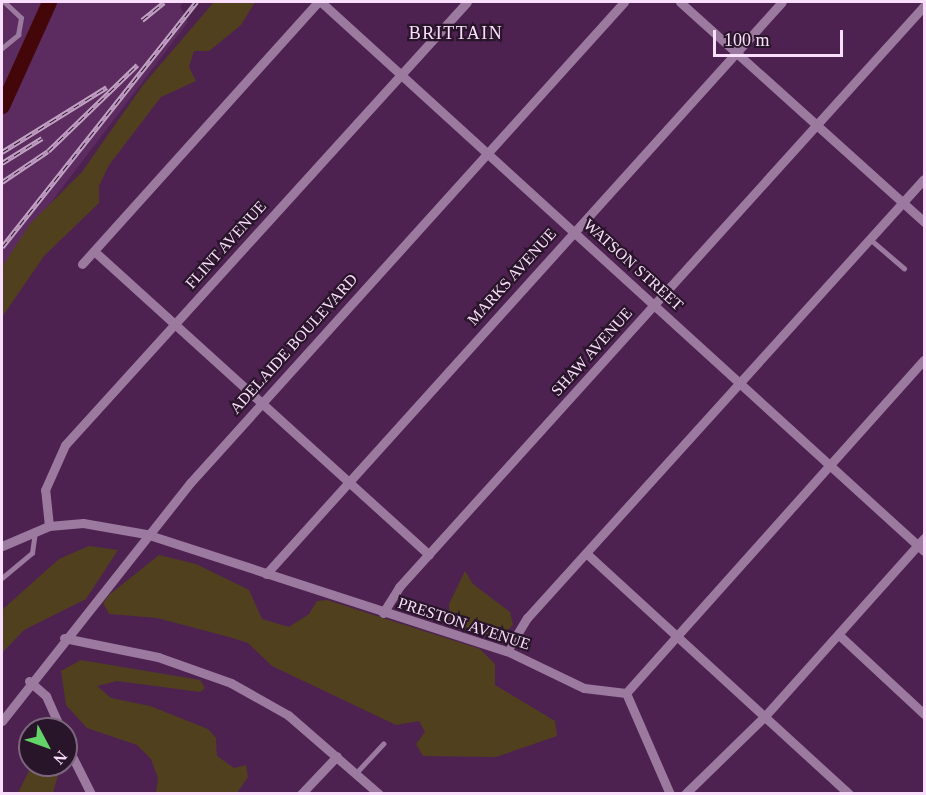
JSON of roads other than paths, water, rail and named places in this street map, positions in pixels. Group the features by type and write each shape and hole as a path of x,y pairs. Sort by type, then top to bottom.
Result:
{"street":[{"name":"WATSON STREET","path":"319,2 489,150 573,232 656,304 922,545"},
{"path":"82,264 319,2"},
{"name":"FLINT AVENUE","path":"49,526 45,490 54,462 175,324 466,2"},
{"name":"ADELAIDE BOULEVARD","path":"2,721 29,681 146,534 262,402 624,2"},
{"path":"680,2 924,222"},
{"name":"MARKS AVENUE","path":"266,574 782,2"},
{"name":"SHAW AVENUE","path":"383,613 399,587 924,6"},
{"path":"507,651 526,618 924,179"},
{"path":"94,251 429,555"},
{"path":"670,794 626,693 676,634 924,360"},
{"name":"PRESTON AVENUE","path":"2,546 49,526 94,523 146,534 383,613 507,651 584,688 626,693"},
{"path":"685,794 765,716 922,545"},
{"path":"586,553 849,794"},
{"path":"839,635 924,714"},
{"path":"64,638 214,675 288,715 379,794"},
{"path":"29,681 46,696 55,717"},
{"path":"301,794 337,756"},
{"path":"78,768 91,794"}],"lane":[{"path":"2,48 18,35 21,18 4,2"},
{"path":"870,239 904,268"},
{"path":"2,578 32,553 35,531"},
{"path":"356,773 383,744"}],"waterway":[{"path":"2,106 49,2"}],"railway":[{"path":"142,20 164,2"},
{"path":"2,247 196,2"},
{"path":"2,182 48,151 137,65"},
{"path":"2,152 107,87"},
{"path":"2,163 42,138"}],"district":[{"name":"BRITTAIN","path":"456,33"}]}
